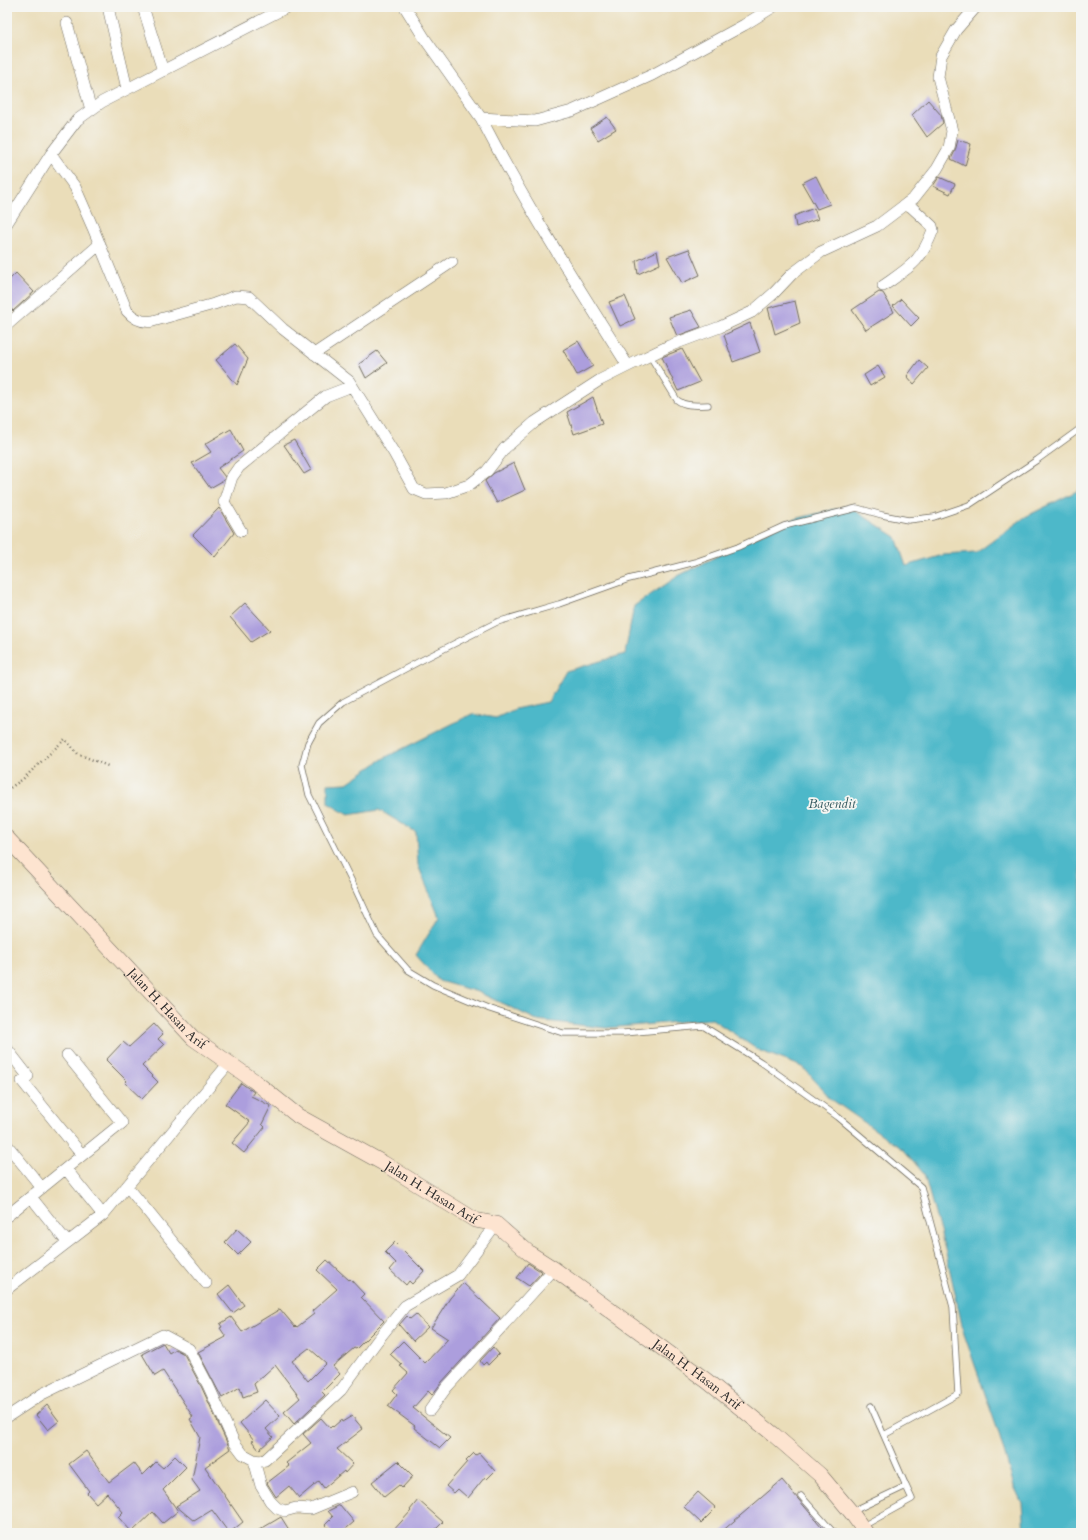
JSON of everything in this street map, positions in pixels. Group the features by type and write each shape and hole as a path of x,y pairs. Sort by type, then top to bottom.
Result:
{"main road":[{"name":"Jalan H. Hasan Arif","path":"7,838 193,1038 253,1080 298,1116 383,1163 475,1220 496,1224 529,1253 554,1269 707,1381 773,1434 820,1475 851,1512 863,1531"}],"street":[{"path":"108,7 127,89"},
{"path":"143,7 163,71"},
{"path":"7,223 51,154 77,120 102,102 287,7"},
{"path":"405,7 425,39 481,118 504,163 579,289 628,366"},
{"path":"481,118 535,121 572,111 652,75 744,25 773,7"},
{"path":"51,154 74,187 100,244 127,311 133,318 147,322 153,321 214,304 236,296 249,297 283,329 348,381 394,453 414,489 426,494 446,493 469,485 487,471 505,448 536,422 600,380 669,346 720,327 752,312 774,293 792,274 821,252 877,226 914,198 937,169 948,148 952,132 938,77 941,56 956,30 976,7"},
{"path":"66,23 91,110"},
{"path":"883,286 912,266 919,259 925,250 933,230 932,226 907,203"},
{"path":"8,321 100,244"},
{"path":"314,354 452,262"},
{"path":"241,531 224,502 232,477 239,467 326,396 352,386"},
{"path":"7,1049 28,1076 22,1081 82,1155"},
{"path":"7,1216 122,1123 67,1055"},
{"path":"7,1289 103,1215 229,1063"},
{"path":"7,1145 42,1188"},
{"path":"66,1168 103,1215"},
{"path":"127,1186 206,1283"},
{"path":"31,1197 67,1242"},
{"path":"7,1417 42,1394 163,1335 189,1349 208,1385 234,1442 243,1454 254,1460 265,1460 341,1390 405,1306 458,1275 496,1224"},
{"path":"430,1410 446,1388 554,1269"},
{"path":"254,1460 262,1486 270,1501 277,1508 285,1510 296,1508 311,1509 352,1492"}],"lane":[{"path":"650,356 677,400 682,404 688,405 708,404"},
{"path":"884,1435 958,1394 953,1307 921,1187 838,1117 761,1062 703,1026 624,1033 563,1033 490,1009 433,985 408,970 377,935 309,795 302,765 308,743 319,723 343,702 497,622 559,604 629,579 695,562 738,547 784,526 858,508 882,515 908,520 934,517 969,505 1037,460 1081,428"},
{"path":"863,1531 912,1499 872,1406"},
{"path":"851,1512 906,1486"},
{"path":"801,1496 834,1533"}],"path":[{"path":"7,790 24,779 65,739 78,754 108,766"}],"water":[{"name":"Bagendit","path":"1081,489 1081,1533 1024,1533 1022,1503 1014,1486 998,1431 964,1334 946,1253 924,1174 904,1150 831,1099 803,1067 758,1050 712,1019 606,1028 537,1020 478,992 439,981 416,955 439,917 418,865 416,832 379,810 348,815 328,803 328,784 347,783 384,758 472,714 496,718 515,709 548,702 566,671 625,654 634,606 678,576 787,521 848,506 896,537 906,566 943,555 976,553 1025,517"}],"building":[{"path":"928,100 941,115 943,123 927,137 912,115"},
{"path":"607,117 616,129 598,140 590,128"},
{"path":"958,140 971,144 965,166 951,159"},
{"path":"816,176 830,204 817,209 802,183"},
{"path":"939,177 955,184 950,194 933,186"},
{"path":"814,208 818,219 796,227 794,216"},
{"path":"689,249 700,275 682,283 667,257"},
{"path":"657,251 660,264 638,274 636,261"},
{"path":"16,273 34,292 13,311 7,304 7,282"},
{"path":"879,292 883,293 894,312 866,330 852,310"},
{"path":"625,296 635,319 620,326 609,302"},
{"path":"901,299 919,318 911,326 893,306"},
{"path":"795,301 800,323 775,334 768,308"},
{"path":"691,310 701,327 677,336 669,317"},
{"path":"750,323 760,352 733,362 724,335"},
{"path":"578,341 593,366 577,375 563,350"},
{"path":"235,344 248,359 237,385 216,360"},
{"path":"682,349 700,382 678,391 662,357"},
{"path":"377,351 387,363 366,378 359,364"},
{"path":"919,360 928,368 914,384 907,376"},
{"path":"878,366 885,377 870,386 864,375"},
{"path":"593,397 602,424 574,434 567,412"},
{"path":"231,429 243,451 218,468 225,477 224,480 210,488 192,463 211,452 205,444"},
{"path":"294,440 311,470 304,474 284,445"},
{"path":"514,463 525,490 497,503 485,481 494,473"},
{"path":"219,508 234,533 215,557 193,535"},
{"path":"245,603 270,630 251,642 230,617"},
{"path":"154,1024 163,1034 158,1039 164,1045 142,1066 158,1082 142,1099 125,1083 127,1081 106,1060 123,1042 129,1047"},
{"path":"241,1083 254,1092 251,1096 271,1106 262,1124 265,1127 244,1153 232,1143 250,1122 225,1104"},
{"path":"237,1229 251,1242 238,1255 225,1242"},
{"path":"395,1242 424,1271 412,1284 409,1281 406,1285 390,1270 396,1263 385,1252"},
{"path":"327,1260 349,1280 350,1279 364,1294 361,1297 384,1321 356,1349 354,1348 333,1366 340,1374 322,1392 325,1395 294,1424 284,1412 300,1398 275,1365 254,1384 257,1392 243,1397 240,1387 222,1398 198,1352 226,1337 220,1328 222,1327 220,1324 231,1317 242,1332 280,1309 295,1327 297,1327 314,1314 312,1311 337,1289 317,1270","holes":["309,1348 326,1363 308,1381 292,1361"]},
{"path":"528,1263 542,1272 529,1286 517,1278"},
{"path":"463,1283 500,1318 441,1383 433,1394 432,1395 428,1391 413,1408 450,1438 440,1448 414,1428 415,1426 388,1406 397,1394 393,1390 408,1373 390,1354 403,1341 425,1363 448,1339 431,1328 450,1298"},
{"path":"229,1285 244,1305 233,1313 218,1294"},
{"path":"416,1314 428,1327 413,1341 399,1325 407,1316 410,1319"},
{"path":"163,1343 169,1353 175,1349 184,1354 202,1388 230,1449 205,1467 243,1522 229,1533 212,1510 194,1521 176,1506 200,1491 192,1480 200,1437 190,1419 193,1417 163,1371 155,1376 142,1354"},
{"path":"493,1347 499,1354 488,1365 486,1362 483,1365 480,1361"},
{"path":"265,1400 280,1416 266,1429 273,1437 259,1450 252,1441 254,1440 240,1423"},
{"path":"47,1405 59,1421 48,1430 36,1415"},
{"path":"352,1416 363,1429 337,1449 353,1464 345,1473 344,1471 324,1488 319,1481 299,1498 289,1486 276,1497 267,1483 289,1466 286,1463 311,1443 303,1434 321,1418 330,1428 341,1420 342,1422"},
{"path":"86,1451 109,1482 134,1463 143,1475 156,1462 163,1468 175,1456 186,1467 163,1490 178,1511 163,1523 153,1512 132,1532 118,1517 123,1512 107,1493 96,1503 87,1493 89,1491 69,1464"},
{"path":"474,1453 476,1455 479,1453 495,1471 487,1479 485,1477 468,1498 458,1489 454,1493 446,1486"},
{"path":"398,1461 413,1476 402,1488 399,1485 384,1497 372,1482"},
{"path":"782,1480 827,1533 720,1533"},
{"path":"698,1492 716,1508 701,1523 684,1507"},
{"path":"418,1500 443,1522 432,1533 391,1533 411,1511 410,1510"},
{"path":"340,1505 354,1522 341,1533 332,1533 325,1525 333,1517 328,1511"},
{"path":"281,1517 291,1533 254,1533"}]}
